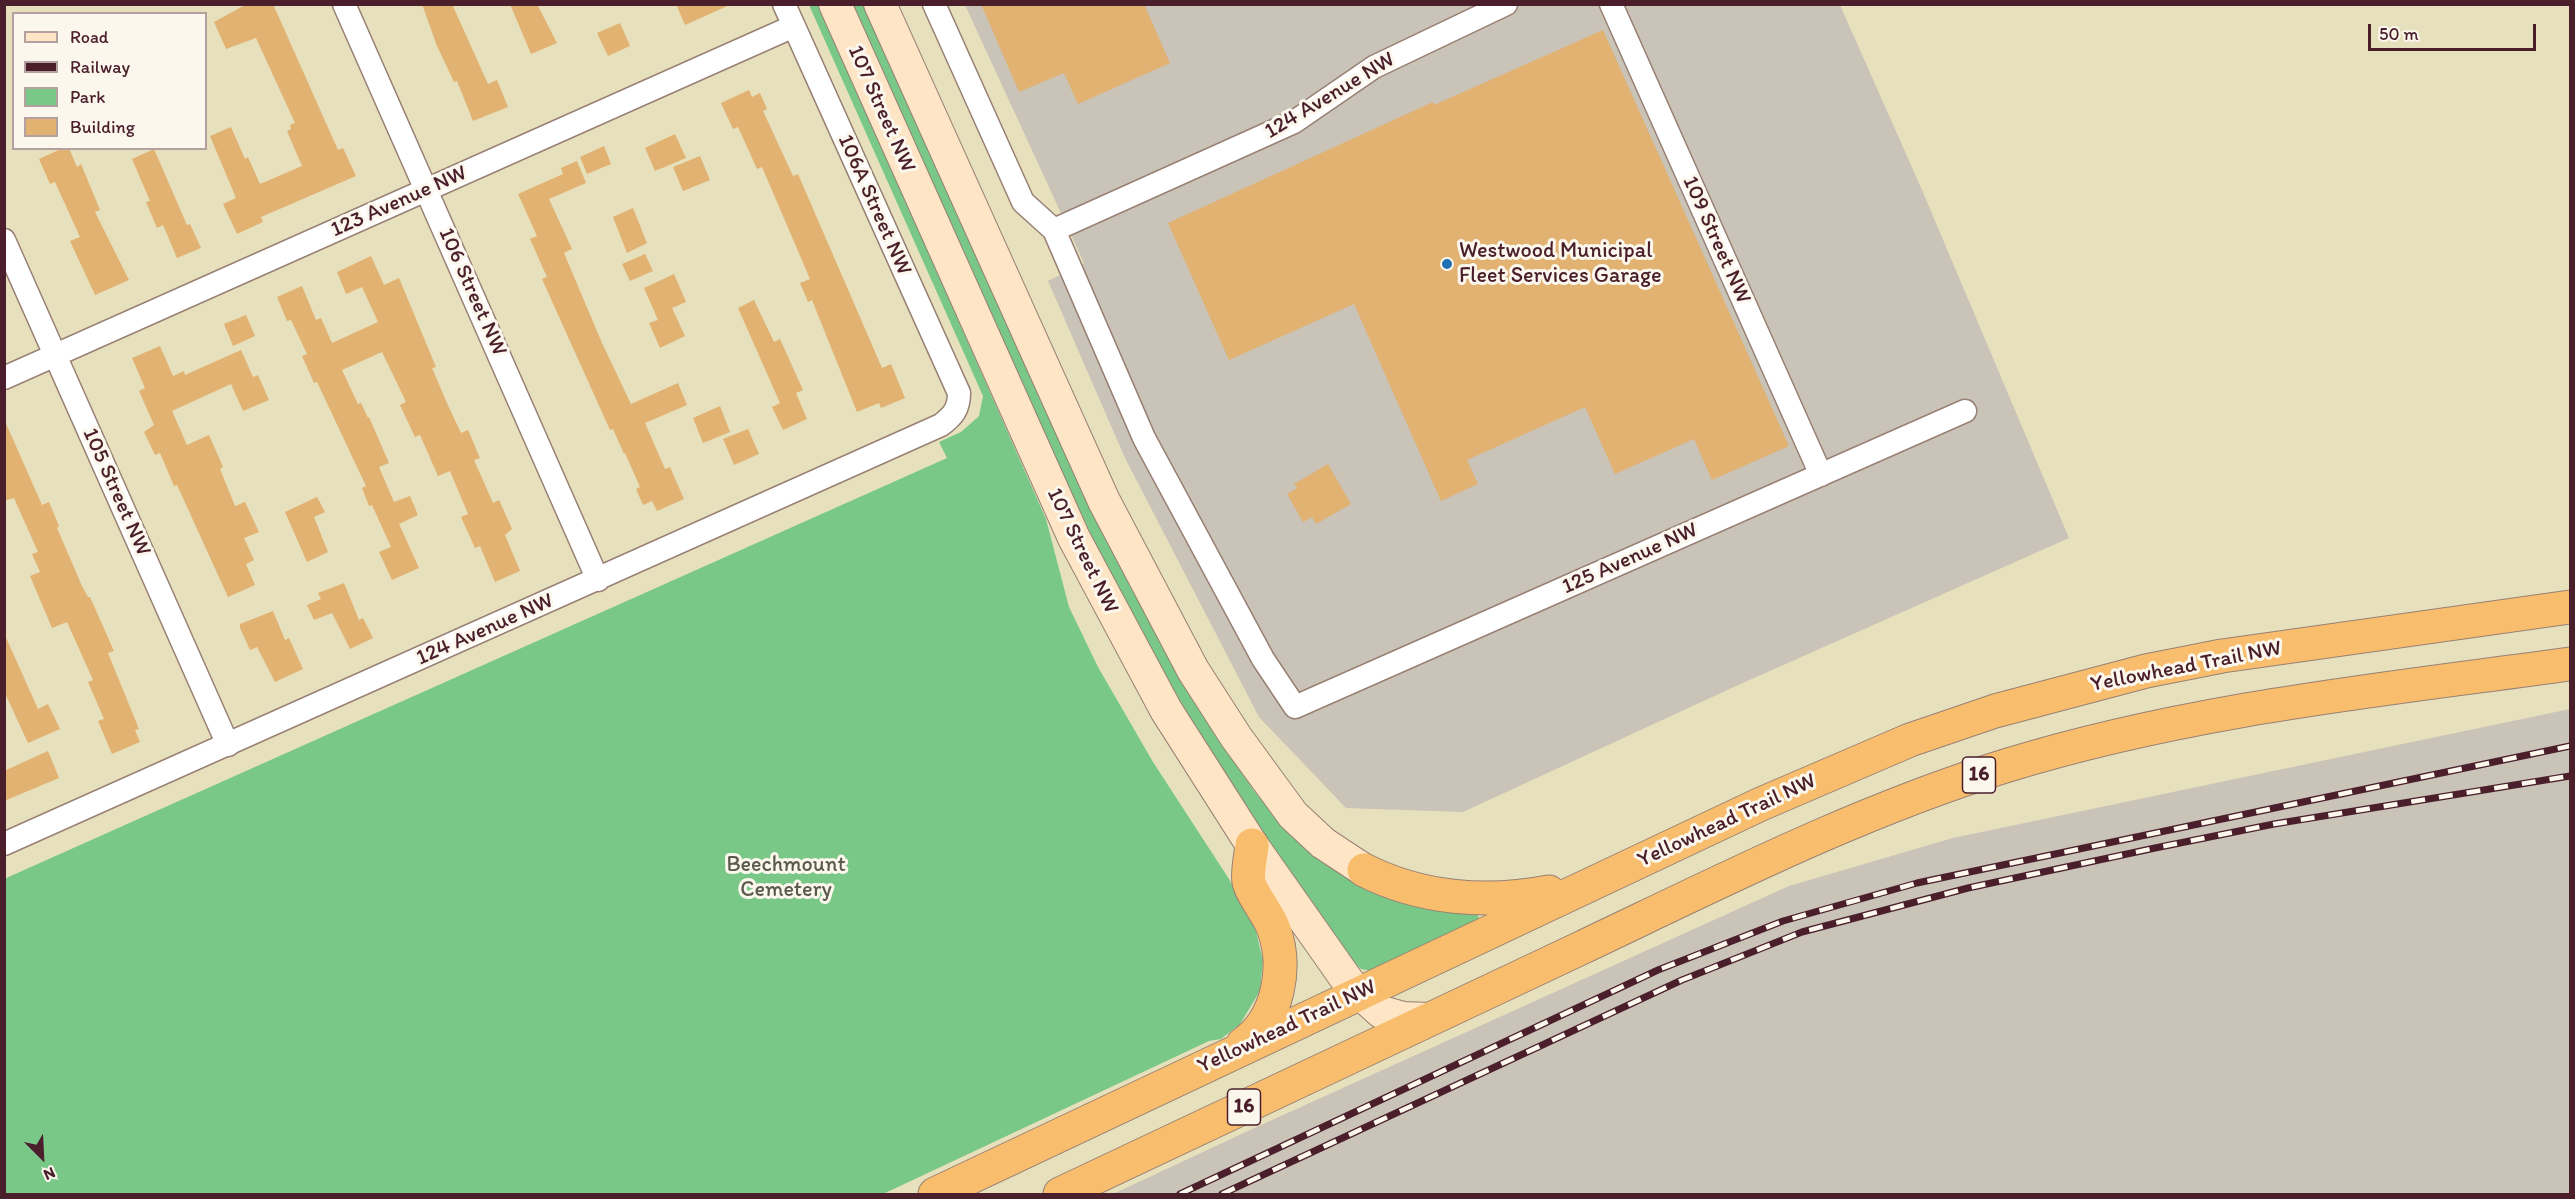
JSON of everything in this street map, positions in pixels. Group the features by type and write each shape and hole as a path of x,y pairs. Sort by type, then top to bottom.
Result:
{"highway":[{"name":"Yellowhead Trail NW","path":"935,1194 1619,870 1835,771 1910,740 2029,701 2146,671 2222,656 2571,607"},
{"name":"16","path":"1060,1194 1805,842 1929,791 2101,739 2230,711 2571,663"},
{"path":"1225,1056 1250,1039 1261,1027 1277,993 1280,974 1277,940 1249,882 1252,845"},
{"path":"1364,870 1386,881 1420,891 1500,899 1549,892 1619,870"}],"main road":[{"name":"107 Street NW","path":"835,4 1074,538 1166,710 1252,845 1348,983 1381,1012 1403,1018 1429,1019"},
{"name":"107 Street NW","path":"880,4 1099,490 1193,670 1236,737 1293,815 1323,843 1364,870"}],"street":[{"name":"106 Street NW","path":"344,4 428,189 598,580"},
{"name":"106A Street NW","path":"784,4 955,384 959,406"},
{"path":"934,4 1023,202 1054,230"},
{"name":"124 Avenue NW","path":"1054,230 1294,122 1374,67 1506,4"},
{"name":"109 Street NW","path":"1611,4 1821,475"},
{"name":"123 Avenue NW","path":"4,378 794,26"},
{"name":"125 Avenue NW","path":"1054,230 1140,431 1263,659 1295,707 1965,411"},
{"name":"105 Street NW","path":"4,240 228,745"},
{"name":"124 Avenue NW","path":"4,844 941,425 959,406"}],"shaded area":[{"path":"965,5 1840,5 1922,190 2069,538 1736,686 1463,812 1346,808 1259,717 1125,458 1048,281 1084,263"},
{"path":"2570,709 2570,1194 1113,1194 1789,886 1953,838"}],"green space":[{"name":"Beechmount Cemetery","path":"809,5 819,5 1046,519 1069,607 1098,667 1153,762 1229,879 1255,927 1263,961 1260,991 1240,1024 1221,1039 1209,1041 883,1194 5,1194 4,879 947,458 939,442 961,432 979,416 983,396"},
{"path":"852,5 867,5 1222,743 1254,791 1282,823 1478,914 1479,919 1372,971 1361,969 1345,954 1221,769 1166,677 1097,547 1015,373"}],"building":[{"path":"247,4 273,4 338,150 343,148 356,176 261,217 263,222 237,234 223,204 236,198 210,136 231,127 245,159 248,157 260,184 302,166 287,131 291,129 290,125 295,123 256,38 226,49 214,22"},
{"path":"422,4 452,4 488,84 497,80 508,107 473,121 457,81 454,82 437,46"},
{"path":"510,4 537,4 557,43 531,54"},
{"path":"676,4 732,4 685,25"},
{"path":"981,4 1144,4 1170,63 1078,104 1064,73 1019,92"},
{"path":"620,23 630,46 608,56 597,33"},
{"name":"Westwood Municipal Fleet Services Garage","path":"1603,30 1789,446 1712,480 1694,439 1615,474 1585,407 1467,460 1478,484 1441,501 1354,304 1229,360 1168,223 1433,102 1434,105"},
{"path":"749,90 752,97 760,93 767,109 763,111 793,176 798,174 882,368 891,364 905,398 881,408 879,403 857,412 812,300 808,302 800,283 810,279 762,167 757,169 738,127 733,129 721,103"},
{"path":"675,134 686,158 655,171 645,148"},
{"path":"604,146 611,164 587,174 580,157"},
{"path":"59,150 70,150 77,167 81,164 100,210 95,212 129,280 95,295 70,241 80,237 55,182 50,184 39,159"},
{"path":"154,150 187,225 190,224 201,248 177,258 163,225 157,228 146,202 150,201 132,159"},
{"path":"700,156 710,180 683,191 673,167"},
{"path":"577,161 586,183 549,199 572,249 564,253 602,343 631,404 678,383 687,405 645,423 665,469 670,467 684,499 657,511 652,501 643,505 636,489 640,487 625,453 613,429 610,430 542,279 547,277 530,239 537,236 518,194 563,174 561,168"},
{"path":"633,208 647,243 627,253 613,217"},
{"path":"645,254 653,271 630,281 622,264"},
{"path":"371,256 384,285 399,278 436,367 432,368 446,401 461,433 468,430 480,458 474,460 493,503 499,500 512,529 505,535 520,571 495,582 480,546 475,548 461,517 468,514 450,471 438,476 420,435 415,437 400,405 406,402 382,352 342,370 358,404 361,403 369,417 389,463 379,467 394,502 410,496 418,515 399,524 419,568 392,580 379,552 391,547 372,505 369,506 362,488 366,486 317,382 314,383 302,356 307,354 291,320 287,321 277,297 302,286 316,320 321,318 332,343 378,322 362,287 346,294 337,272"},
{"path":"674,274 686,302 672,308 685,336 660,348 649,323 658,320 644,288"},
{"path":"754,300 774,342 780,339 803,390 796,393 807,419 783,430 772,407 780,403 738,308"},
{"path":"246,315 255,336 233,346 224,324"},
{"path":"160,346 173,376 184,371 185,375 241,350 253,377 258,375 269,400 243,411 231,384 172,411 187,445 209,435 223,467 220,469 235,506 245,502 259,532 244,538 254,560 246,564 255,585 228,597 177,485 174,486 160,453 155,455 144,432 154,425 139,391 145,388 132,358"},
{"path":"720,406 730,432 703,443 693,418"},
{"path":"4,419 42,505 49,502 59,526 57,528 82,586 90,597 114,651 108,653 139,729 135,730 140,742 112,754 98,721 104,719 88,682 93,680 67,622 52,628 30,576 40,572 32,554 38,552 14,498 4,501"},
{"path":"748,429 759,454 734,465 723,439"},
{"path":"1328,464 1351,504 1316,524 1312,517 1303,522 1287,494 1297,488 1294,484"},
{"path":"317,497 325,512 314,517 328,552 307,562 285,512"},
{"path":"344,583 359,620 363,618 373,638 350,649 332,613 314,620 307,605 321,599 318,593"},
{"path":"273,611 285,640 289,638 303,669 275,682 257,647 250,650 240,628 240,624"},
{"path":"4,633 38,709 48,704 60,729 28,743 4,691"},
{"path":"48,751 59,778 4,801 4,771"}],"railway":[{"path":"1180,1194 1658,970 1783,921 1917,883 2570,746"},
{"path":"1222,1194 1682,980 1802,932 1968,888 2155,848 2274,824 2570,776"}],"place":[{"name":"Westwood Municipal Fleet Services Garage","path":"1447,264"}]}
